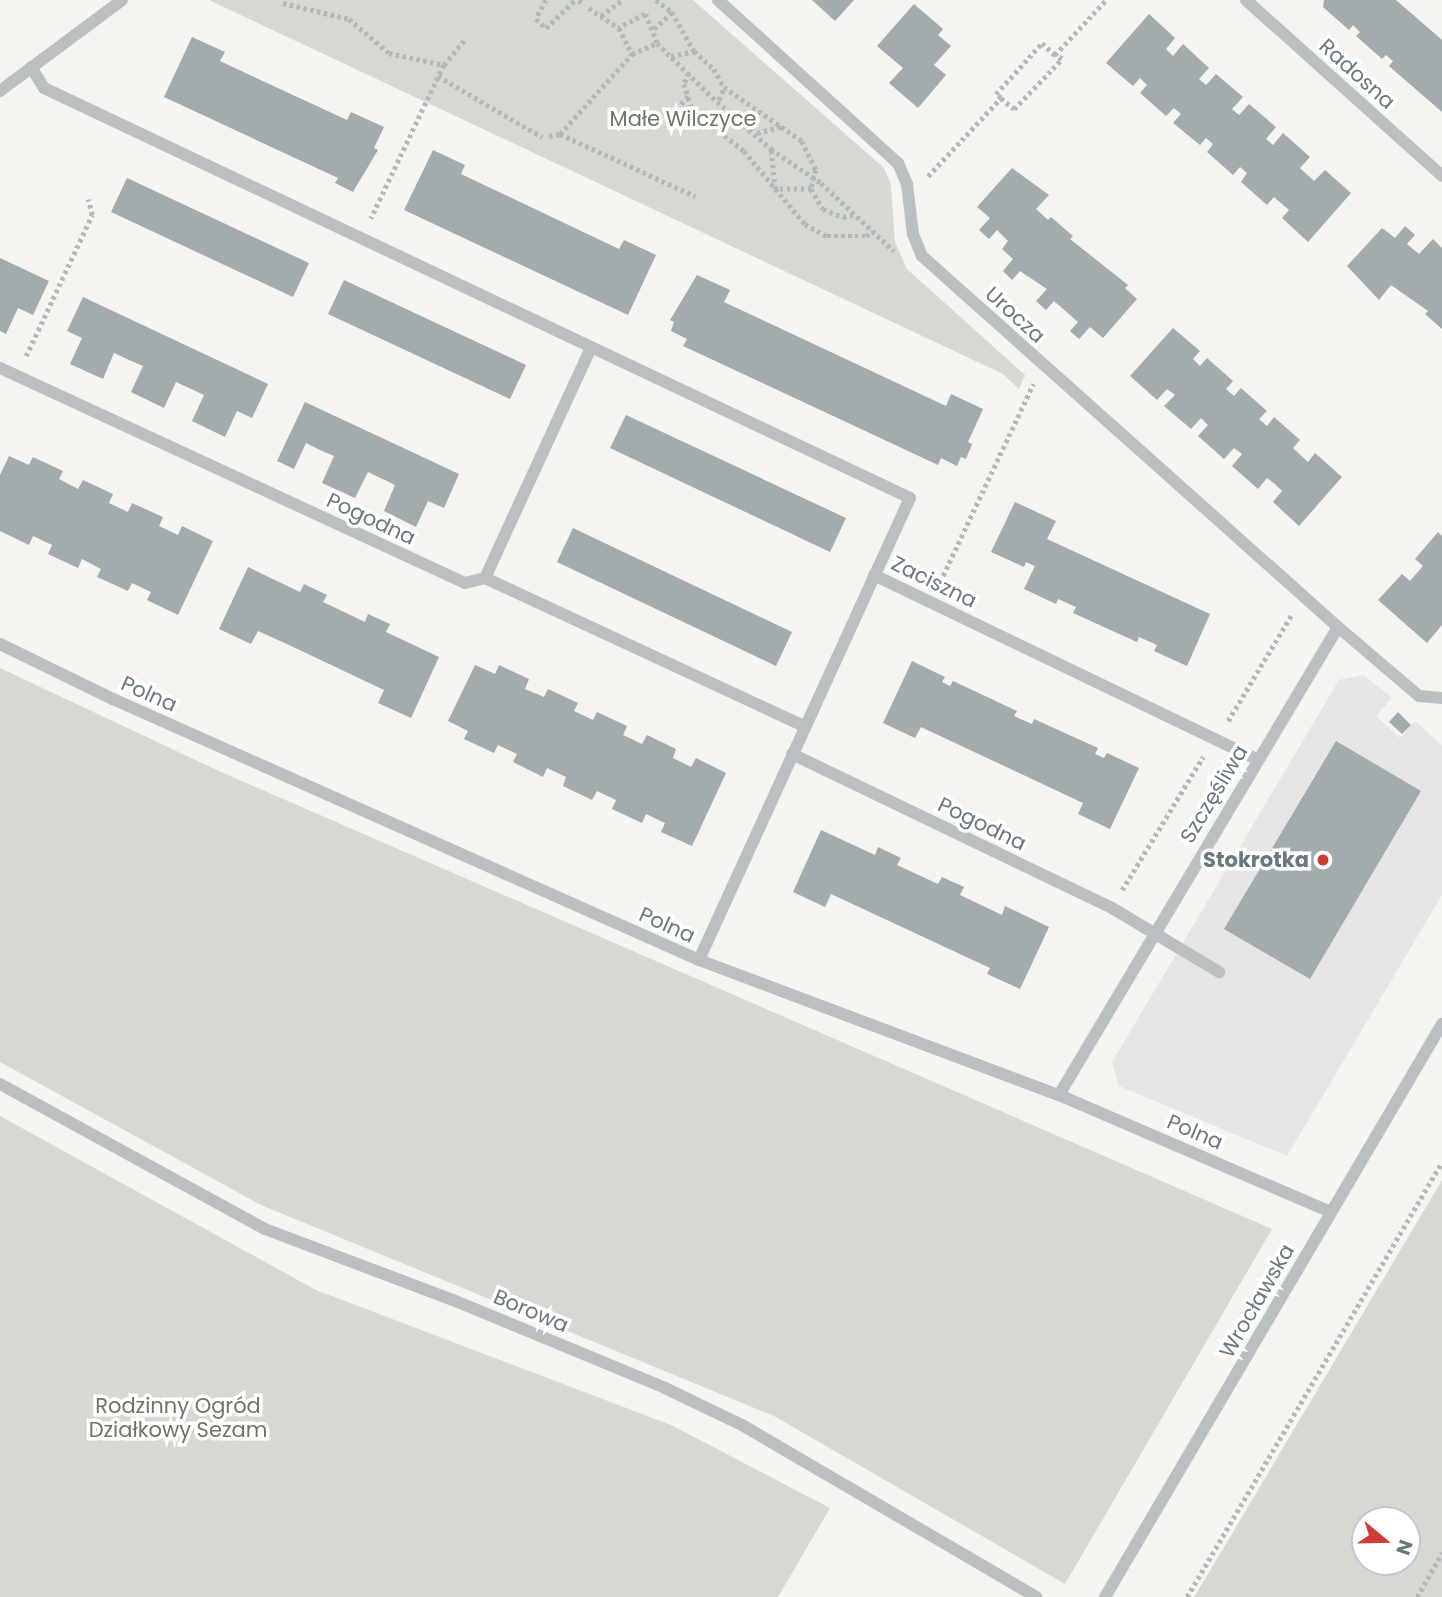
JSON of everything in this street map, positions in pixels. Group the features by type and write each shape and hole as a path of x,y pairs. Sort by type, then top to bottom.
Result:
{"street":[{"path":"0,91 122,0"},
{"path":"718,0 883,146 898,163 907,184 918,248"},
{"name":"Radosna","path":"1246,0 1442,176"},
{"path":"31,67 44,88 591,348 485,578 804,726"},
{"name":"Urocza","path":"918,248 935,269 1338,626"},
{"name":"Zaciszna","path":"591,348 910,498 874,575 1257,759"},
{"name":"Pogodna","path":"0,368 465,583 485,578"},
{"path":"699,960 874,575"},
{"path":"1338,626 1419,696 1442,698"},
{"name":"Szczęśliwa","path":"1059,1094 1152,933 1338,626"},
{"name":"Polna","path":"0,644 113,699 699,960 1059,1094 1331,1212"},
{"name":"Pogodna","path":"792,754 1112,908 1219,972"},
{"name":"Wrocławska","path":"1105,1597 1442,1024"},
{"name":"Borowa","path":"0,1084 265,1229 453,1300 665,1388 742,1425 1035,1597"}],"path":[{"path":"546,0 536,19 546,28 579,1"},
{"path":"601,16 622,0"},
{"path":"656,0 672,12 694,51 714,69 724,87 784,126 809,152 814,179 811,189 823,209 843,217 853,215"},
{"path":"1055,55 1106,0"},
{"path":"283,3 349,19 389,53 444,65"},
{"path":"589,8 619,28 632,54"},
{"path":"654,29 672,12"},
{"path":"619,28 645,14 654,29 657,43 669,57 744,121 771,149 814,179 895,252 918,248"},
{"path":"362,239 438,76 466,38"},
{"path":"560,134 632,54 657,43"},
{"path":"1042,43 1055,55 1062,59 1014,109 996,94 1042,43"},
{"path":"669,57 694,51"},
{"path":"689,74 684,84 692,109 744,150 805,224 827,236 866,236 872,231"},
{"path":"438,76 542,137"},
{"path":"719,100 724,87"},
{"path":"672,115 688,96"},
{"path":"907,184 926,177 1001,98"},
{"path":"696,127 701,117"},
{"path":"712,125 744,121"},
{"path":"757,133 784,126"},
{"path":"549,136 560,134 695,196"},
{"path":"771,149 775,189"},
{"path":"775,189 811,189"},
{"path":"16,375 92,215 88,199"},
{"path":"931,602 1045,367"},
{"path":"1187,1597 1442,1162"},
{"path":"1417,1597 1442,1553"}],"shaded area":[{"path":"1363,675 1392,698 1376,716 1400,738 1415,721 1442,745 1442,895 1287,1156 1119,1086 1112,1062 1339,680"}],"green space":[{"name":"Małe Wilczyce","path":"209,0 693,0 884,168 891,185 895,242 907,269 1025,375 1019,389 1003,374"},
{"path":"0,668 221,772 1272,1229 1065,1584 774,1416 261,1205 0,1062"},
{"name":"Rodzinny Ogród Działkowy Sezam","path":"0,1116 316,1290 671,1425 830,1508 778,1597 0,1597"},
{"path":"1442,1180 1442,1597 1194,1597"}],"building":[{"path":"812,0 854,0 835,21"},
{"path":"1324,0 1396,0 1442,40 1442,112 1389,66 1393,61 1386,55 1382,59 1356,36 1360,32 1353,25 1349,30 1323,7"},
{"path":"914,4 943,29 938,35 951,46 934,65 946,75 918,108 889,83 903,68 877,46"},
{"path":"1149,14 1175,38 1166,49 1173,56 1183,44 1209,68 1199,79 1206,85 1216,74 1243,97 1232,109 1239,115 1249,104 1276,127 1266,139 1273,145 1283,133 1310,157 1300,168 1314,181 1325,170 1351,193 1308,242 1282,218 1289,210 1274,197 1267,205 1241,182 1247,173 1240,167 1233,175 1207,152 1213,144 1206,138 1200,145 1173,123 1181,114 1174,108 1166,116 1140,93 1147,85 1140,78 1133,86 1106,63"},
{"path":"192,37 225,52 220,61 252,76 347,120 351,112 384,127 374,148 378,150 353,192 335,183 338,178 164,97"},
{"path":"433,150 465,165 461,174 619,249 624,240 656,255 628,315 404,210"},
{"path":"1012,168 1049,195 1036,209 1048,220 1051,217 1073,236 1070,239 1128,285 1125,288 1137,299 1103,338 1090,327 1079,339 1070,331 1078,322 1054,301 1046,310 1036,301 1047,289 1020,271 1012,280 1003,271 1013,259 1002,249 1008,241 997,230 989,239 979,230 990,218 977,207"},
{"path":"127,178 309,263 293,297 111,212"},
{"path":"1405,226 1415,235 1407,244 1419,254 1433,239 1442,248 1442,329 1425,314 1428,311 1391,285 1379,300 1347,266 1382,228 1395,238"},
{"path":"0,258 49,281 33,315 18,308 6,334 0,331"},
{"path":"697,275 730,290 724,302 946,406 951,394 983,409 968,442 972,444 966,459 961,457 957,466 941,458 938,465 683,346 687,339 671,331 674,322 670,320"},
{"path":"344,280 526,365 510,399 328,314"},
{"path":"83,297 268,384 252,418 237,411 225,437 192,421 204,395 176,382 164,408 131,392 143,366 114,353 103,379 70,364 82,338 67,331"},
{"path":"1173,328 1200,351 1193,359 1200,366 1207,358 1233,381 1226,389 1234,396 1241,388 1267,411 1259,419 1267,426 1274,417 1300,440 1293,448 1308,462 1315,453 1342,477 1299,526 1273,502 1282,491 1275,484 1267,478 1258,489 1232,466 1242,454 1234,448 1224,459 1198,436 1208,425 1201,418 1191,429 1164,406 1175,395 1167,389 1157,400 1130,376"},
{"path":"305,402 459,474 444,508 428,501 416,527 384,511 395,485 368,472 355,498 322,483 334,456 306,443 294,469 277,461"},
{"path":"626,415 846,518 830,552 610,448"},
{"path":"9,456 29,465 33,457 63,471 59,479 78,489 83,480 113,494 109,503 128,512 132,503 163,517 159,526 178,535 182,526 213,541 178,615 147,600 151,592 132,583 128,591 97,577 101,569 82,559 78,568 48,554 52,545 33,536 29,545 0,531 0,475"},
{"path":"1015,502 1056,521 1047,539 1210,614 1187,666 1154,651 1157,645 1139,637 1137,642 1073,613 1076,607 1058,599 1056,604 1024,589 1035,566 1026,562 1024,567 991,552"},
{"path":"573,528 792,632 776,666 557,562"},
{"path":"1438,532 1442,536 1442,625 1427,643 1378,600 1402,574 1410,581 1423,566 1415,559"},
{"path":"248,567 300,592 304,584 327,595 323,602 365,622 368,614 390,624 386,632 439,657 411,718 378,703 384,690 289,645 258,631 251,644 219,629"},
{"path":"912,661 945,677 942,682 950,686 953,681 1017,711 1014,716 1032,724 1034,719 1098,748 1095,754 1104,758 1107,753 1139,768 1110,829 1078,814 1083,803 921,727 915,738 883,723"},
{"path":"475,665 495,674 499,665 529,679 525,689 544,697 548,689 578,703 574,711 593,720 597,712 627,726 623,735 642,744 647,735 676,749 673,758 691,767 696,758 726,773 692,846 661,832 665,823 646,814 642,823 612,809 616,800 597,791 592,800 563,786 566,777 547,768 543,777 513,762 517,754 498,745 494,753 464,739 468,731 448,721"},
{"path":"1398,712 1411,725 1402,734 1389,722"},
{"name":"Stokrotka","path":"1336,741 1421,791 1310,979 1224,929"},
{"path":"821,830 875,855 878,847 901,858 897,865 938,884 942,877 964,887 960,895 1002,915 1005,906 1049,927 1020,989 987,974 990,968 831,894 825,907 793,892"}],"place":[{"name":"Stokrotka","path":"1323,860"}]}
